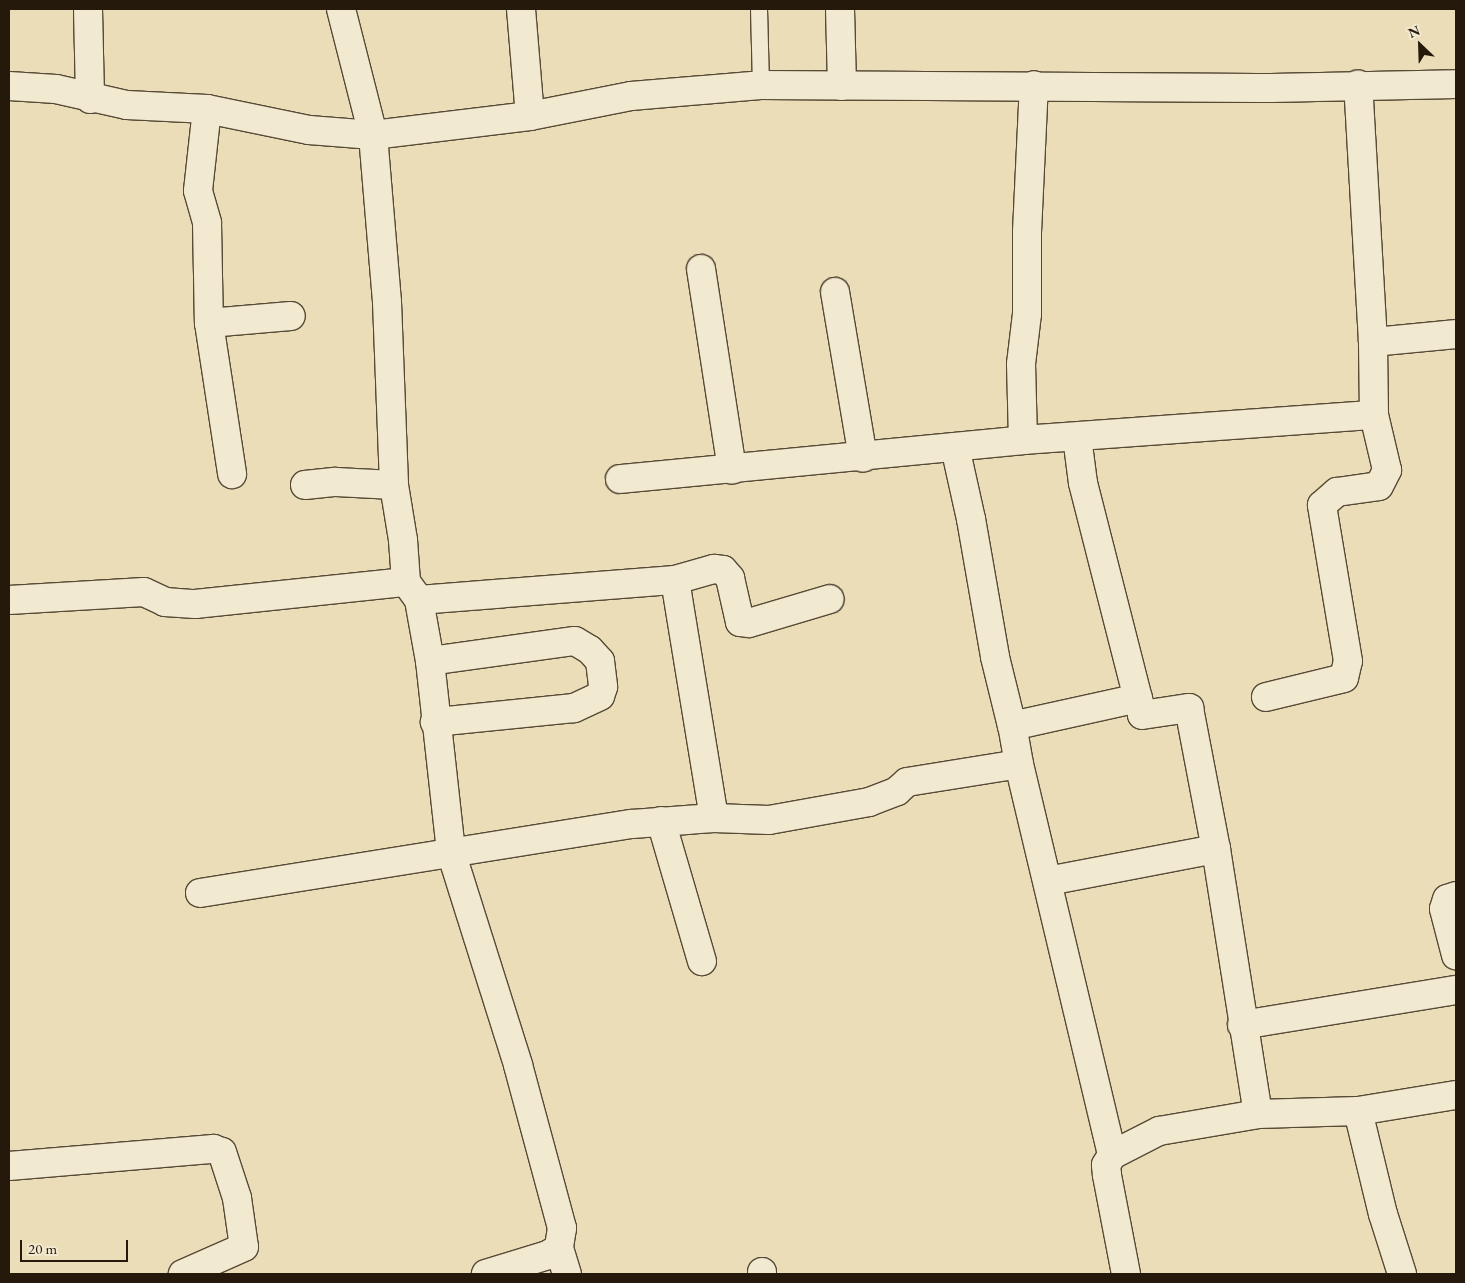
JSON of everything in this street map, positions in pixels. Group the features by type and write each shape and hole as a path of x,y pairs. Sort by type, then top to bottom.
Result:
{"street":[{"path":"88,9 90,99"},
{"path":"340,9 374,135 387,302 394,485 412,591 430,661 435,722 451,852 518,1065 562,1228 559,1248 567,1274"},
{"path":"521,9 530,116"},
{"path":"840,9 842,86"},
{"path":"9,86 56,89 90,99 126,105 207,109 309,130 374,135 530,116 631,96 761,85 1034,85 1271,88 1358,84 1456,84"},
{"path":"1266,697 1344,678 1348,670 1322,505 1337,492 1379,486 1386,478 1387,470 1374,415 1373,342 1358,84"},
{"path":"1023,440 1021,364 1026,314 1027,232 1034,85"},
{"path":"207,109 198,191 207,223 210,323 232,474"},
{"path":"701,269 732,470"},
{"path":"835,292 863,458"},
{"path":"210,323 291,316"},
{"path":"1373,342 1456,334"},
{"path":"620,479 863,458 1023,440 1374,415"},
{"path":"1077,437 1085,492 1142,715 1190,708 1216,849 1242,1025 1258,1114"},
{"path":"955,448 971,519 995,657 1112,1155"},
{"path":"305,485 336,482 394,485"},
{"path":"9,600 144,592 166,602 195,604 254,595 412,591 675,580 714,569 723,570 730,578 740,622 749,623 830,599"},
{"path":"675,580 714,818"},
{"path":"430,661 575,641 590,650 600,662 603,687 600,696 574,708 435,722"},
{"path":"1012,726 1138,698"},
{"path":"200,893 451,852 661,821 714,818 769,820 869,802 897,791 907,782 1019,764"},
{"path":"661,821 702,961"},
{"path":"1048,881 1216,849"},
{"path":"1456,896 1447,899 1444,909 1456,955"},
{"path":"1242,1025 1456,990"},
{"path":"1126,1274 1107,1175 1106,1165 1112,1155 1159,1131 1258,1114 1358,1111 1456,1095"},
{"path":"1358,1111 1383,1214 1402,1274"},
{"path":"9,1166 213,1149 222,1152 237,1198 244,1247 183,1274"},
{"path":"486,1274 548,1255 559,1248"}],"lane":[{"path":"759,9 761,85"}]}
